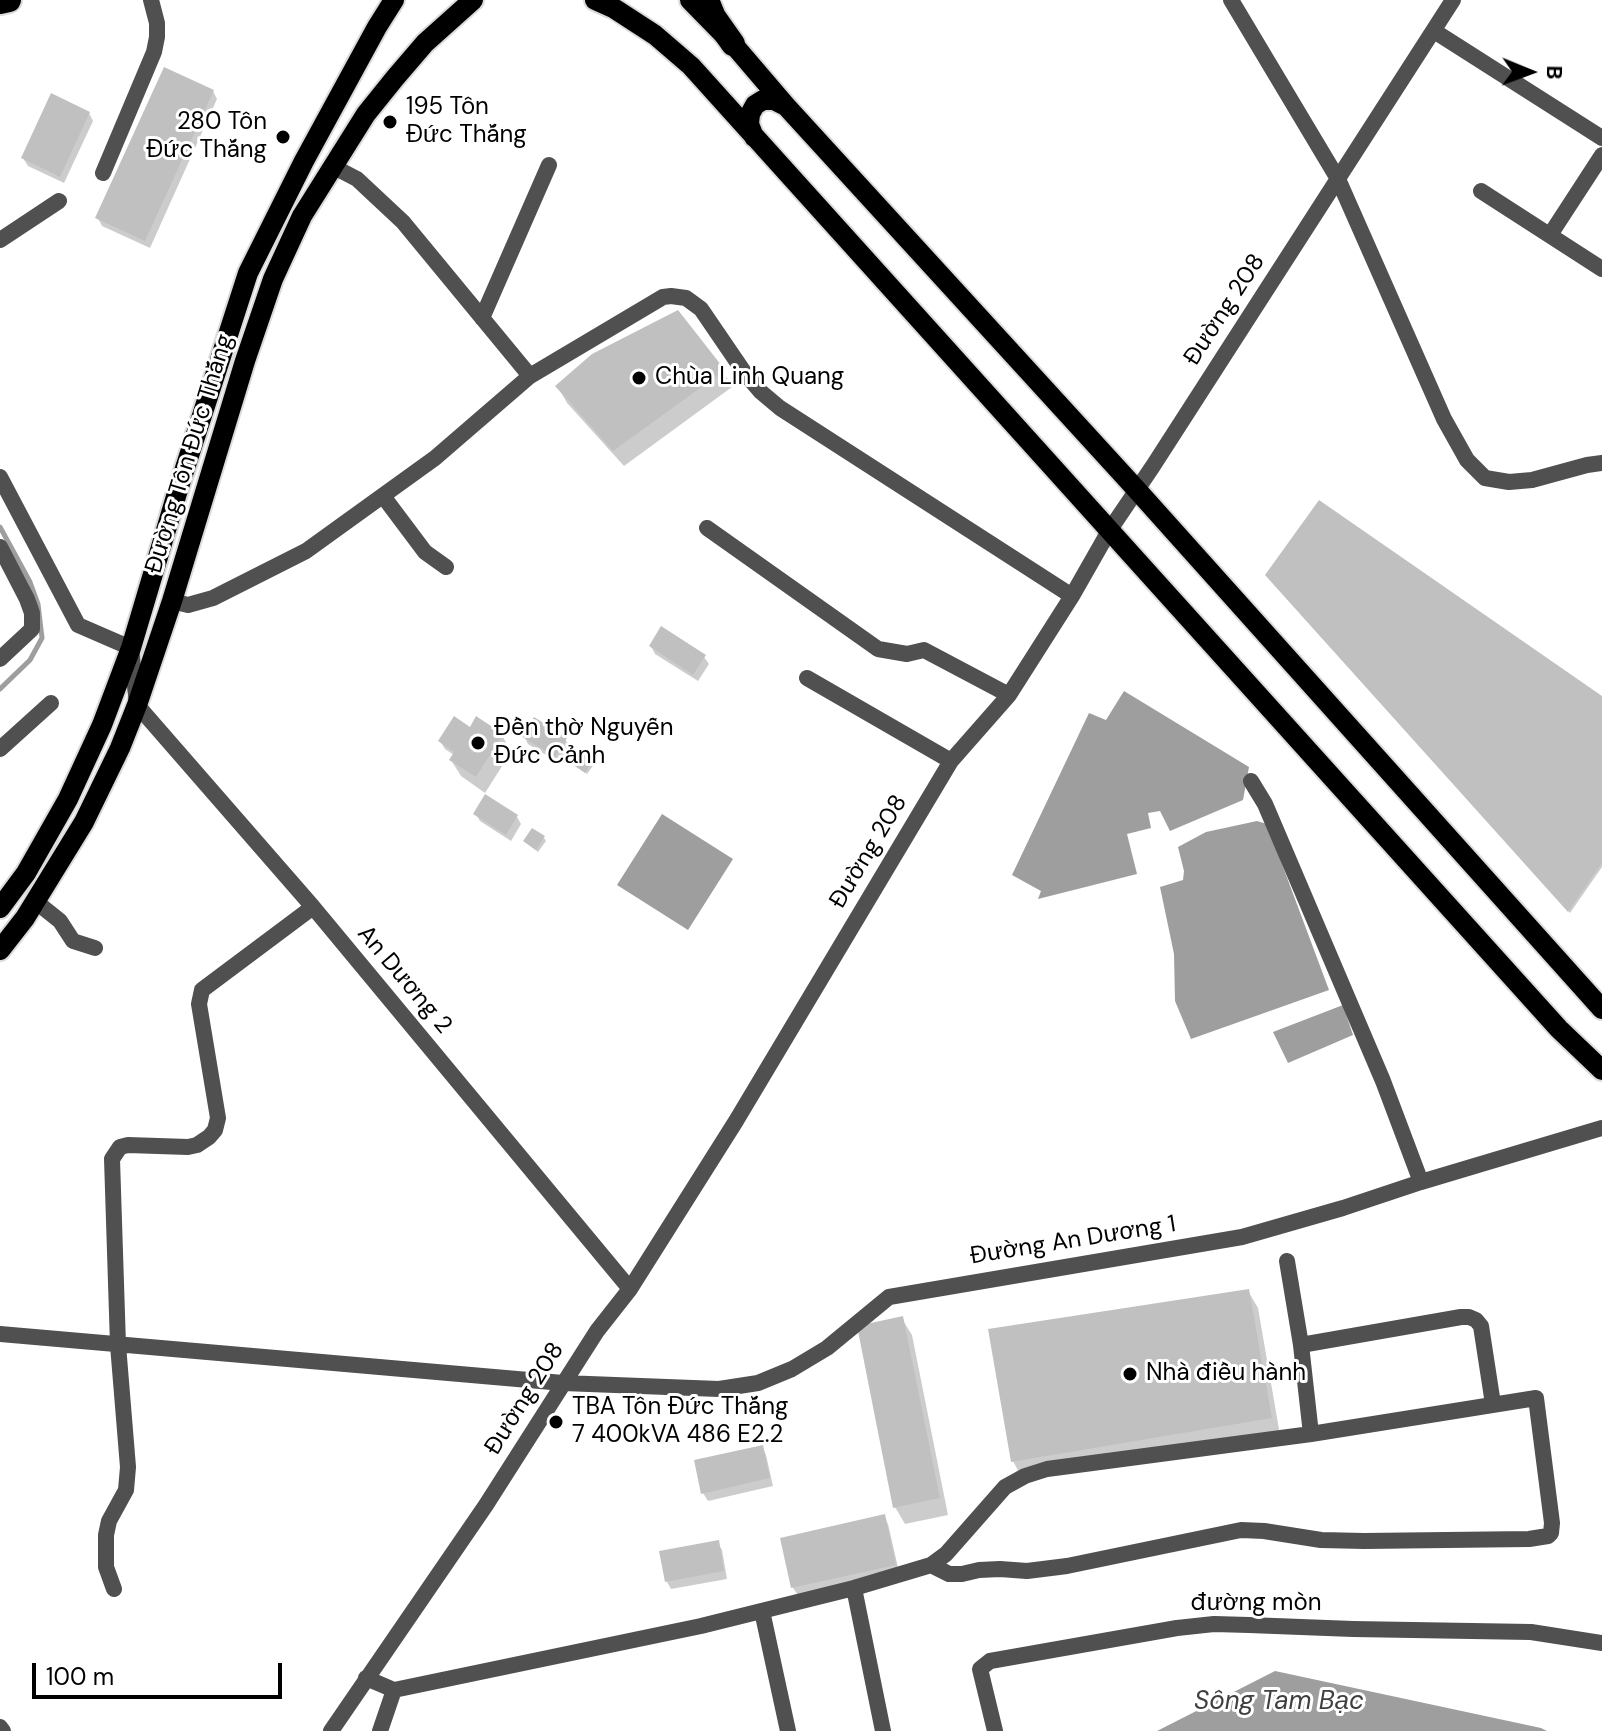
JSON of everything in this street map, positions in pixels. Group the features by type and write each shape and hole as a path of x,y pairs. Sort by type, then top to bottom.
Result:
{"highway":[{"path":"0,2 9,0"},
{"path":"707,0 714,17 733,44"}],"main road":[{"name":"Đường Tôn Đức Thắng","path":"0,908 26,873 68,799 102,725 131,648 248,273 304,161 394,0"},
{"name":"Đường Tôn Đức Thắng","path":"0,950 84,822 120,748 172,601 273,279 302,216 366,114 425,43 473,0"},
{"path":"595,0 636,22 691,66 1559,1029 1602,1070"},
{"path":"690,0 1137,490 1602,1009"},
{"path":"754,137 749,124 755,105 763,100 774,100 786,106"}],"street":[{"path":"103,173 154,52 157,23 151,0"},
{"path":"1231,0 1338,179 1444,419 1467,460 1485,478 1509,482 1532,480 1602,463"},
{"name":"Đường 208","path":"331,1731 486,1505 597,1331 630,1289 736,1121 951,761 1009,695 1109,531 1453,0"},
{"path":"1434,31 1602,138"},
{"path":"1550,235 1602,155"},
{"path":"482,318 549,165"},
{"path":"334,167 357,179 403,222 530,376"},
{"path":"1481,191 1602,269"},
{"path":"0,240 59,201"},
{"path":"172,601 188,605 213,598 316,544 435,458 530,376 663,297 679,296 701,309 744,372 780,408 1072,596"},
{"path":"0,477 78,625 131,648 137,705"},
{"path":"383,496 425,552 446,567"},
{"path":"707,528 878,649 907,654 924,650 1009,695"},
{"path":"0,547 32,613 32,629 0,659"},
{"path":"807,678 951,761"},
{"path":"0,749 51,703"},
{"name":"An Dương 2","path":"137,705 313,907 630,1289"},
{"path":"1251,781 1265,804 1383,1081 1421,1182"},
{"path":"35,901 60,921 73,941 95,948"},
{"path":"114,1589 106,1567 106,1535 109,1521 126,1490 128,1467 118,1345 113,1156 120,1147 128,1145 197,1145 215,1130 218,1118 199,1004 202,990 313,907"},
{"name":"Đường An Dương 1","path":"0,1334 563,1383 719,1389 758,1383 792,1369 827,1348 889,1297 1242,1237 1602,1128"},
{"path":"1287,1261 1311,1434"},
{"path":"1301,1345 1469,1317 1481,1326 1493,1404"},
{"path":"366,1678 394,1690 701,1626 854,1588 931,1565 946,1554 1005,1487 1047,1469 1311,1434 1536,1398 1552,1523 1548,1536 1529,1539 1364,1541 1321,1540 1241,1530 1067,1566 1027,1571 1000,1569 949,1574 931,1565"},
{"path":"854,1588 883,1731"},
{"path":"762,1611 788,1731"},
{"name":"đường mòn","path":"995,1731 980,1669 990,1661 1177,1628 1237,1624 1531,1632 1602,1643"},
{"path":"380,1731 394,1690"}],"water":[{"path":"1124,691 1249,767 1243,800 1170,831 1160,811 1148,813 1151,828 1127,834 1137,874 1038,899 1041,891 1012,875 1089,713 1106,720"},
{"path":"662,814 733,859 688,930 617,885"},
{"path":"1257,821 1267,824 1329,990 1191,1039 1175,1001 1174,954 1160,887 1183,880 1178,847 1206,832"},
{"path":"1343,1005 1353,1035 1288,1063 1273,1032"},
{"name":"Sông Tam Bạc","path":"1275,1671 1541,1728 1547,1731 1157,1731"}],"building":[{"path":"164,67 214,90 145,241 95,218"},
{"path":"51,93 90,112 60,177 21,158"},
{"name":"Chùa Linh Quang","path":"678,310 725,370 613,451 555,386 592,354"},
{"path":"1319,500 1602,696 1602,863 1568,912 1265,575"},
{"path":"661,626 706,655 693,675 649,646"},
{"name":"Đền thờ Nguyễn Đức Cảnh","path":"454,716 470,727 476,716 503,734 476,777 449,760 454,752 438,741"},
{"path":"534,717 567,738 555,757 521,736"},
{"path":"581,750 594,759 585,773 572,764"},
{"path":"485,794 518,815 506,835 473,814"},
{"path":"532,828 545,836 536,850 523,841"},
{"name":"Nhà điều hành","path":"1249,1289 1272,1418 1011,1462 988,1329"},
{"path":"903,1316 940,1498 893,1508 857,1326"},
{"path":"763,1445 770,1478 701,1494 694,1460"},
{"path":"885,1514 896,1565 791,1588 780,1538"},
{"path":"719,1540 724,1571 665,1582 659,1551"}],"waterway":[{"path":"0,527 30,582 38,604 42,638 30,660 0,689"}],"place":[{"name":"195 Tôn Đức Thắng","path":"390,122"},
{"name":"280 Tôn Đức Thắng","path":"283,137"},
{"name":"Chùa Linh Quang","path":"639,378"},
{"name":"Đền thờ Nguyễn Đức Cảnh","path":"478,743"},
{"name":"Nhà điều hành","path":"1130,1374"},
{"name":"TBA Tôn Đức Thắng 7 400kVA 486 E2.2","path":"556,1422"}]}
